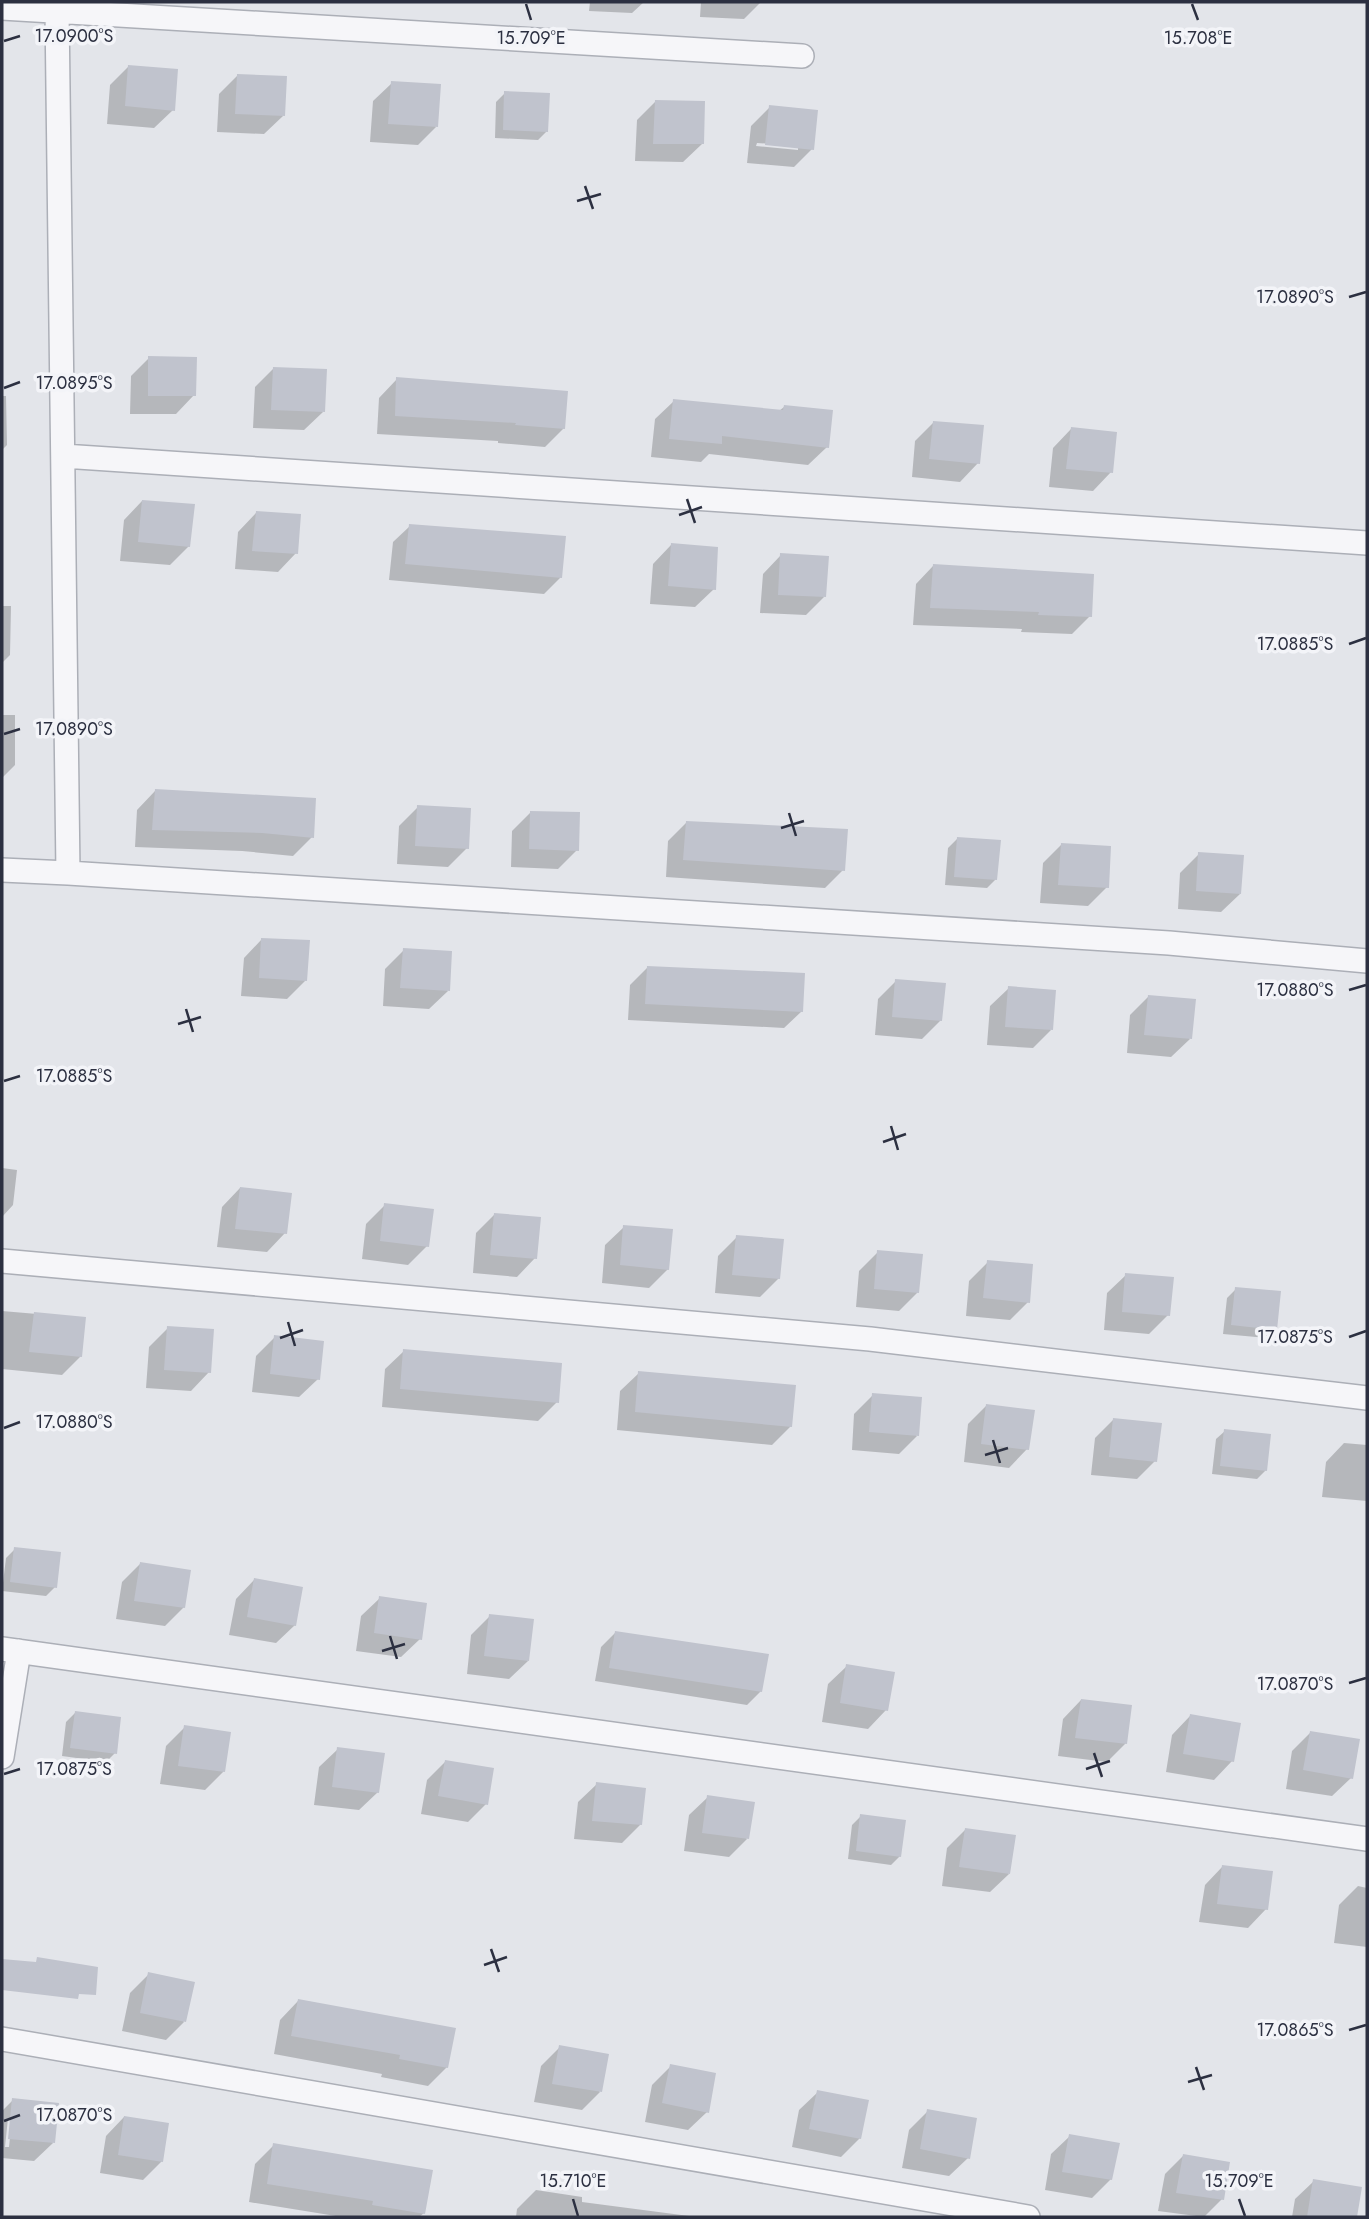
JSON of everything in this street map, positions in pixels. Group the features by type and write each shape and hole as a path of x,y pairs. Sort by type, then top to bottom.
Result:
{"lane":[{"path":"2,8 802,56"},
{"path":"57,11 68,873"},
{"path":"63,456 1367,543"},
{"path":"2,870 1169,943 1367,961"},
{"path":"2,1261 870,1339 1367,1398"},
{"path":"2,1757 10,1650 1367,1839"},
{"path":"2,2039 1028,2217"}],"building":[{"path":"128,65 178,69 175,111 125,106"},
{"path":"237,74 287,76 285,116 235,114"},
{"path":"391,81 441,84 438,127 388,124"},
{"path":"504,91 550,93 548,132 503,130"},
{"path":"655,100 705,101 704,144 653,144"},
{"path":"769,105 818,110 814,150 765,145"},
{"path":"148,356 197,357 196,396 148,396"},
{"path":"273,367 327,369 325,412 271,410"},
{"path":"396,377 568,391 565,429 515,425 516,423 395,416"},
{"path":"673,399 783,410 784,405 833,410 829,448 722,436 722,444 669,439"},
{"path":"933,421 984,425 980,464 929,459"},
{"path":"1071,427 1117,432 1113,473 1066,469"},
{"path":"142,500 195,504 190,547 138,542"},
{"path":"256,511 301,514 298,554 252,551"},
{"path":"409,524 566,536 562,578 405,564"},
{"path":"671,543 718,547 716,590 668,586"},
{"path":"780,553 829,556 826,597 778,595"},
{"path":"933,564 1094,574 1092,617 930,608"},
{"path":"155,789 316,798 314,838 262,833 152,830"},
{"path":"417,805 471,808 469,849 415,846"},
{"path":"530,811 580,812 579,851 529,849"},
{"path":"686,821 848,829 845,871 683,860"},
{"path":"957,837 1001,840 997,880 954,877"},
{"path":"1061,843 1111,846 1109,888 1058,885"},
{"path":"1198,852 1244,855 1241,894 1196,891"},
{"path":"261,938 310,940 307,981 259,978"},
{"path":"403,948 452,951 450,991 400,988"},
{"path":"647,966 805,973 803,1012 645,1004"},
{"path":"895,979 946,983 942,1021 892,1017"},
{"path":"1008,986 1056,990 1053,1030 1005,1027"},
{"path":"1148,995 1196,999 1192,1039 1144,1035"},
{"path":"240,1187 292,1193 287,1234 235,1229"},
{"path":"384,1203 434,1209 429,1247 380,1241"},
{"path":"494,1213 541,1217 537,1259 490,1255"},
{"path":"623,1225 673,1229 669,1270 620,1265"},
{"path":"736,1235 784,1239 780,1279 732,1275"},
{"path":"877,1250 923,1254 919,1293 874,1289"},
{"path":"987,1260 1033,1264 1030,1303 983,1298"},
{"path":"1125,1273 1174,1277 1170,1316 1122,1312"},
{"path":"1235,1287 1281,1291 1277,1330 1231,1325"},
{"path":"34,1312 86,1317 82,1357 29,1352"},
{"path":"167,1326 214,1329 211,1373 164,1370"},
{"path":"274,1335 324,1341 320,1380 270,1374"},
{"path":"403,1349 562,1363 559,1403 400,1389"},
{"path":"638,1371 796,1385 792,1427 635,1412"},
{"path":"872,1393 922,1397 919,1436 869,1432"},
{"path":"986,1404 1035,1410 1029,1450 981,1444"},
{"path":"1113,1418 1162,1423 1157,1462 1109,1457"},
{"path":"1224,1429 1271,1434 1267,1471 1220,1466"},
{"path":"14,1547 61,1552 57,1588 10,1582"},
{"path":"140,1562 191,1570 185,1608 134,1601"},
{"path":"254,1578 303,1587 296,1626 247,1617"},
{"path":"379,1596 427,1603 422,1640 374,1633"},
{"path":"489,1614 534,1619 529,1661 484,1656"},
{"path":"615,1631 769,1654 762,1692 609,1668"},
{"path":"846,1664 895,1672 888,1711 840,1703"},
{"path":"1081,1699 1132,1705 1127,1744 1075,1738"},
{"path":"75,1711 121,1717 117,1754 70,1748"},
{"path":"1190,1714 1241,1723 1234,1762 1183,1754"},
{"path":"184,1725 231,1732 225,1772 178,1766"},
{"path":"1310,1731 1360,1739 1353,1779 1303,1770"},
{"path":"337,1747 385,1753 379,1793 332,1787"},
{"path":"445,1760 494,1768 488,1805 438,1796"},
{"path":"596,1782 646,1788 642,1825 592,1821"},
{"path":"707,1795 755,1802 749,1839 702,1833"},
{"path":"860,1814 906,1820 901,1857 856,1851"},
{"path":"965,1828 1016,1835 1010,1874 959,1867"},
{"path":"1222,1865 1273,1871 1268,1910 1217,1904"},
{"path":"37,1957 98,1967 96,1995 79,1994 78,1999 2,1990 2,1959 36,1962"},
{"path":"148,1972 195,1982 186,2022 140,2013"},
{"path":"298,1999 456,2028 448,2068 399,2059 400,2055 291,2036"},
{"path":"559,2045 609,2054 602,2092 552,2084"},
{"path":"670,2064 716,2073 709,2113 662,2103"},
{"path":"817,2090 869,2100 861,2139 809,2129"},
{"path":"12,2098 59,2103 55,2143 8,2139"},
{"path":"927,2109 977,2118 970,2159 920,2149"},
{"path":"124,2116 169,2123 163,2162 118,2155"},
{"path":"1069,2134 1120,2143 1112,2180 1062,2172"},
{"path":"273,2143 433,2170 425,2214 372,2205 373,2201 267,2184"},
{"path":"1183,2154 1230,2162 1224,2200 1176,2193"},
{"path":"1313,2179 1362,2187 1357,2217 1307,2217"}]}
